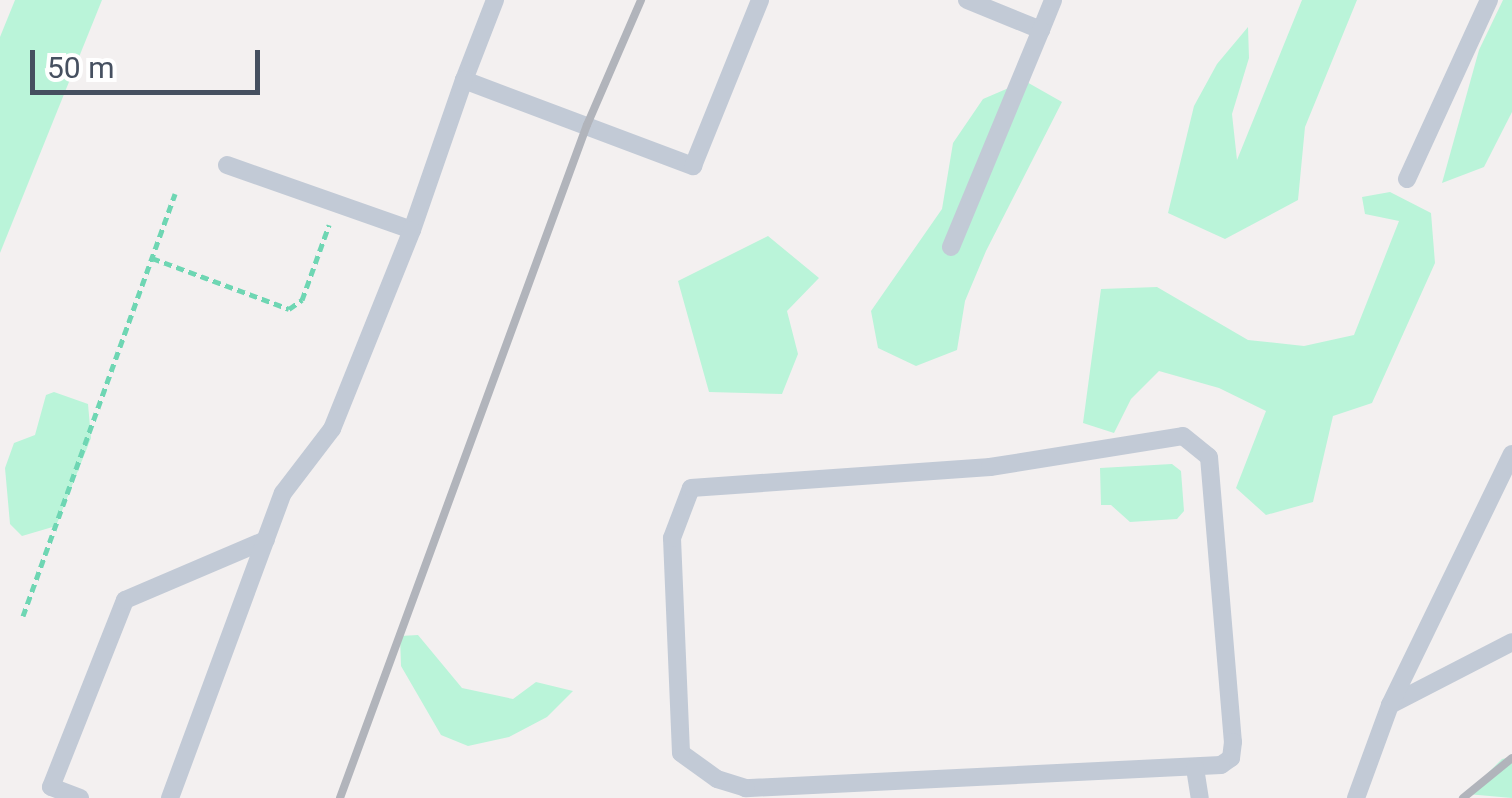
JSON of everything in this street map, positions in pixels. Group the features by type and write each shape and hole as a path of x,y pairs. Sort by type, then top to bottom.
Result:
{"lane":[{"path":"170,798 283,493 332,429 412,230 495,0"},
{"path":"464,80 693,166 760,0"},
{"path":"967,0 1041,30"},
{"path":"951,247 1053,0"},
{"path":"1407,178 1489,0"},
{"path":"228,165 412,230"},
{"path":"1183,436 1209,457 1233,742 1231,758 1222,766 1196,768 746,788 717,778 681,753 672,538 691,488 990,468 1183,436"},
{"path":"1356,798 1390,705 1512,454"},
{"path":"80,798 49,792 125,600 266,540"},
{"path":"1390,705 1512,642"},
{"path":"1196,768 1200,798"}],"path":[{"path":"23,616 175,194"},
{"path":"152,258 289,309 302,300 337,204"}],"green space":[{"path":"15,0 102,0 0,253 0,37"},
{"path":"1302,0 1357,0 1305,127 1298,200 1225,239 1168,213 1194,106 1217,64 1248,27 1249,58 1232,114 1237,160"},
{"path":"1503,0 1512,0 1512,112 1484,167 1442,183 1479,50"},
{"path":"1025,81 1062,102 986,251 965,301 957,350 916,366 878,348 871,311 942,209 953,143 983,99"},
{"path":"1390,192 1431,213 1435,263 1372,403 1333,416 1313,502 1266,515 1236,488 1266,411 1219,388 1159,371 1131,399 1114,433 1083,423 1101,289 1157,287 1248,340 1304,346 1354,335 1399,221 1365,214 1362,197"},
{"path":"768,236 819,278 787,311 798,354 782,394 709,392 678,281"},
{"path":"54,392 88,404 91,438 56,526 22,536 10,524 5,468 14,443 35,435 46,395"},
{"path":"1172,464 1181,471 1184,511 1177,519 1130,522 1111,505 1101,505 1100,468"},
{"path":"418,635 462,688 513,699 536,682 573,691 547,717 509,737 468,746 441,735 401,666 400,636"},
{"path":"1512,757 1512,798 1467,794 1502,759"}],"railway":[{"path":"340,798 587,125 641,0"},
{"path":"1463,798 1512,758"}]}
